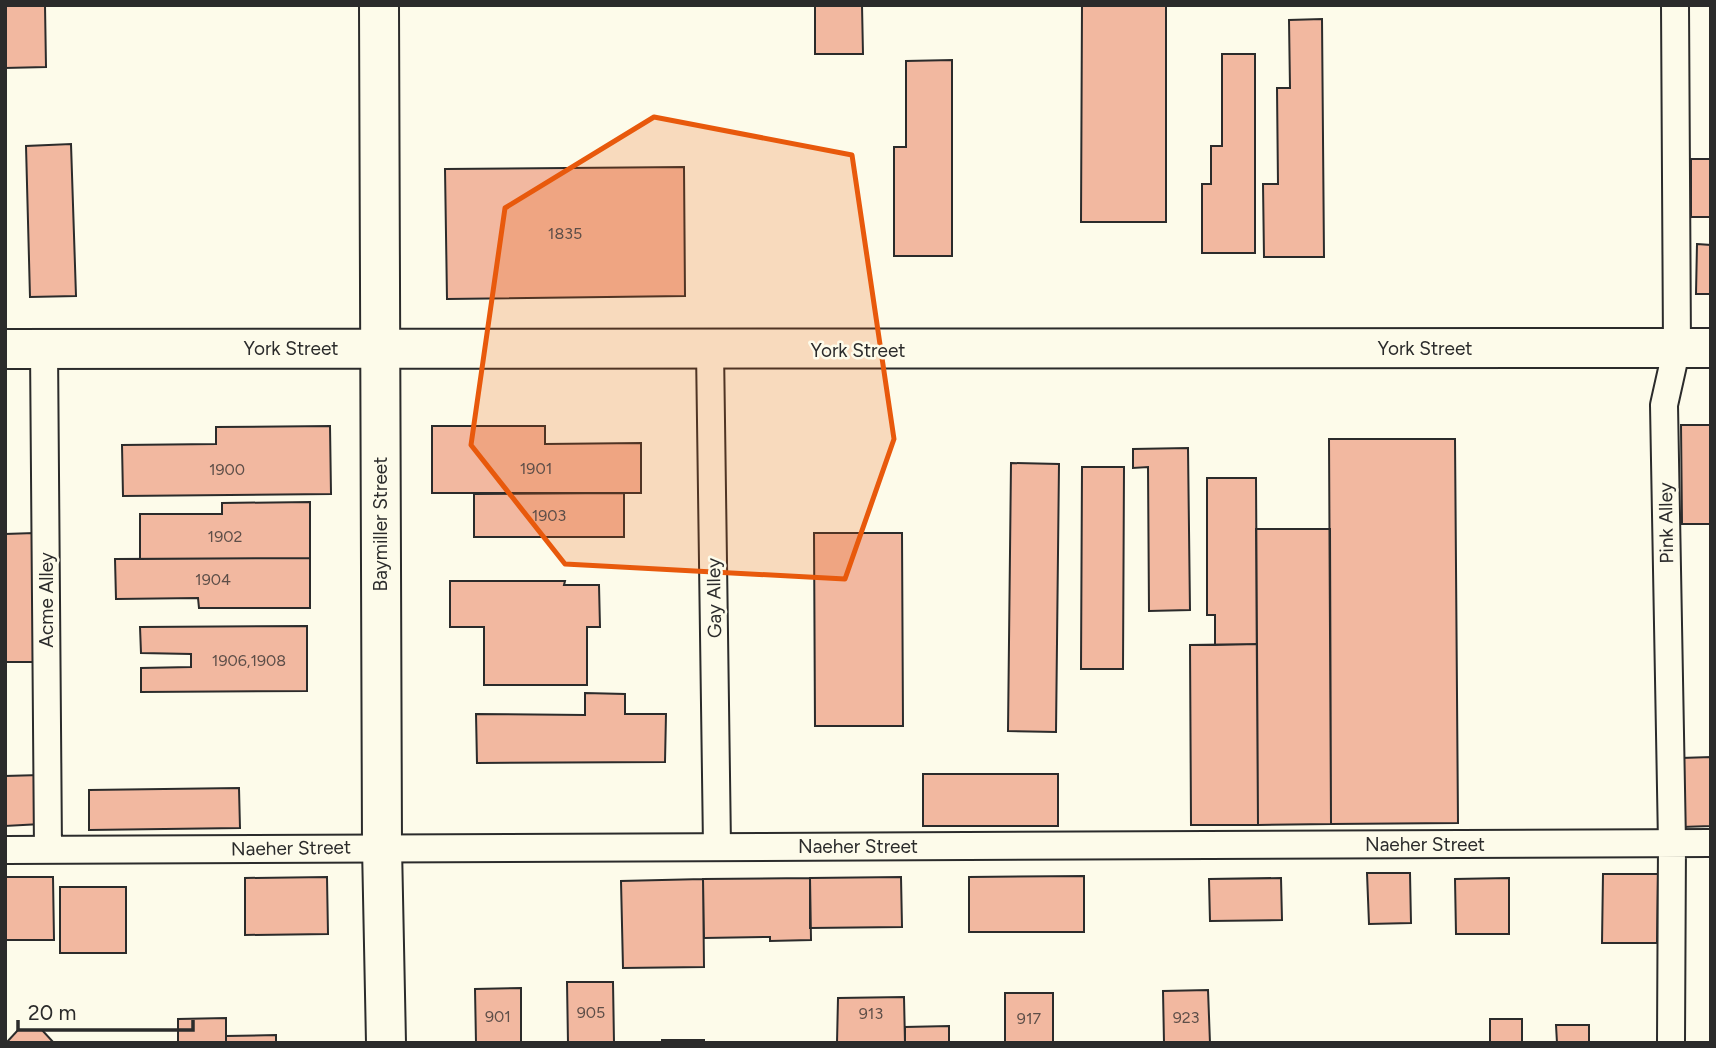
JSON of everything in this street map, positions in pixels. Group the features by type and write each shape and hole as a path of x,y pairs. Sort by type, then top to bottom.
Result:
{"street":[{"name":"Baymiller Street","path":"379,5 382,847 386,1043"},
{"name":"York Street","path":"5,349 1694,348"}],"lane":[{"name":"Pink Alley","path":"1671,1043 1672,843 1664,405 1694,348 1675,5"},
{"name":"Acme Alley","path":"44,349 48,850"},
{"name":"Gay Alley","path":"710,350 717,846"},
{"name":"Naeher Street","path":"5,850 1711,843"}],"highlighted area":[{"path":"654,117 852,155 894,439 845,579 565,564 471,445 505,208"}],"building":[{"path":"5,5 45,5 46,67 5,68"},
{"path":"815,5 862,5 863,54 815,54"},
{"path":"1082,5 1166,5 1166,222 1081,222"},
{"path":"1322,19 1324,257 1264,257 1263,184 1278,184 1277,88 1290,88 1289,20"},
{"path":"1222,54 1255,54 1255,253 1202,253 1202,184 1211,184 1211,146 1222,146"},
{"path":"952,60 952,256 894,256 894,147 906,147 906,61"},
{"path":"71,144 76,296 30,297 26,146"},
{"path":"1691,159 1711,159 1711,217 1691,217"},
{"path":"684,167 685,296 447,299 445,169"},
{"path":"1697,244 1711,245 1711,294 1696,294"},
{"path":"1681,425 1711,425 1711,524 1682,524"},
{"path":"330,426 331,494 123,496 122,445 216,444 216,427"},
{"path":"432,426 545,426 545,444 641,443 641,493 432,493"},
{"path":"1329,439 1455,439 1458,823 1331,824"},
{"path":"1188,448 1190,610 1149,611 1148,467 1133,468 1133,449"},
{"path":"1011,463 1059,464 1056,732 1008,731"},
{"path":"1082,467 1124,467 1123,669 1081,669"},
{"path":"1207,478 1256,478 1257,644 1215,645 1215,615 1207,615"},
{"path":"624,493 624,537 474,537 474,494"},
{"path":"310,502 310,558 140,559 140,514 222,514 222,503"},
{"path":"1256,529 1330,529 1331,824 1258,825"},
{"path":"34,533 34,662 5,662 5,534"},
{"path":"814,533 902,533 903,726 815,726"},
{"path":"310,558 310,608 199,608 198,598 116,599 115,559"},
{"path":"450,581 565,581 564,585 599,585 600,627 587,627 587,685 484,685 484,627 450,627"},
{"path":"307,626 307,691 141,692 141,668 191,667 191,654 141,653 140,627"},
{"path":"1257,644 1258,825 1191,825 1190,645"},
{"path":"585,693 625,694 625,714 666,714 665,762 477,763 476,714 585,715"},
{"path":"1711,757 1711,826 1682,827 1681,758"},
{"path":"923,774 1058,774 1058,826 923,826"},
{"path":"40,775 41,824 5,826 5,776"},
{"path":"239,788 240,828 89,830 89,790"},
{"path":"1367,873 1410,873 1411,923 1369,924"},
{"path":"1603,874 1658,874 1657,943 1602,943"},
{"path":"1084,876 1084,932 969,932 969,877"},
{"path":"5,877 53,877 54,940 5,940"},
{"path":"327,877 328,934 245,935 245,878"},
{"path":"901,877 902,927 810,928 810,878"},
{"path":"810,878 811,940 770,941 770,937 704,938 703,879"},
{"path":"1281,878 1282,920 1210,921 1209,879"},
{"path":"1509,878 1509,934 1456,934 1455,879"},
{"path":"703,879 704,967 623,968 621,881"},
{"path":"60,887 126,887 126,953 60,953"},
{"path":"567,982 613,982 614,1043 568,1043"},
{"path":"521,988 521,1043 476,1043 475,989"},
{"path":"1208,990 1210,1043 1164,1043 1163,991"},
{"path":"1005,993 1053,993 1053,1043 1005,1043"},
{"path":"904,997 905,1043 837,1043 838,998"},
{"path":"226,1018 226,1043 178,1043 178,1019"},
{"path":"1490,1019 1522,1019 1522,1043 1490,1043"},
{"path":"1556,1025 1589,1025 1589,1043 1557,1043"},
{"path":"949,1026 949,1043 905,1043 905,1027"},
{"path":"18,1030 42,1030 54,1043 6,1043"},
{"path":"276,1035 276,1043 226,1043 226,1036"},
{"path":"662,1040 704,1040 704,1043 662,1043"}]}
